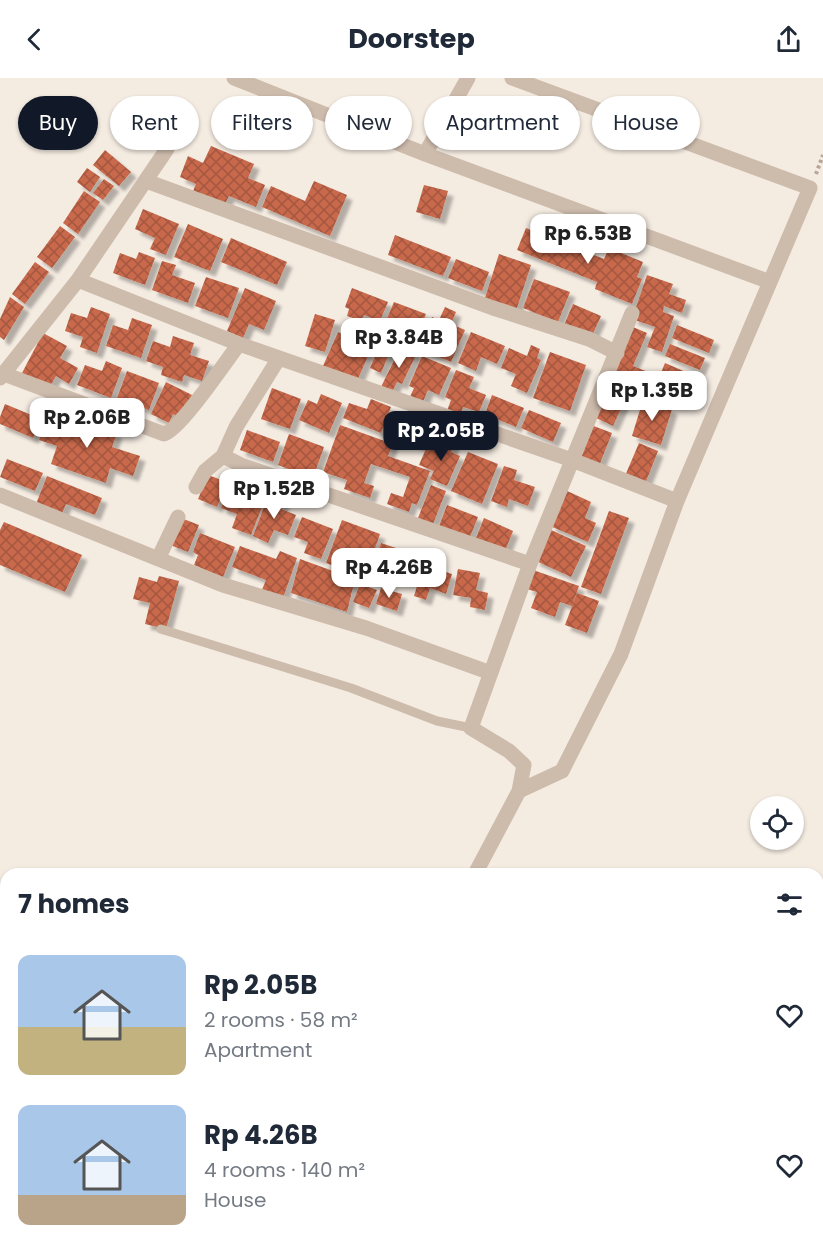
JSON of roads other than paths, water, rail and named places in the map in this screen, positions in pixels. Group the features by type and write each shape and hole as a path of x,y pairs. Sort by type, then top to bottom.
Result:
{"street":[{"path":"234,78 425,154 770,282"},
{"path":"425,154 468,78"},
{"path":"512,78 810,188 677,501 621,654 562,771 519,791"},
{"path":"166,150 78,280 2,376 164,434 170,433 239,344"},
{"path":"146,181 483,305 589,339 617,353"},
{"path":"78,280 239,344 572,460 677,501"},
{"path":"478,868 519,791 524,765 509,751 471,728 530,564 632,313"},
{"path":"196,487 205,471 223,456 236,427 279,358"},
{"path":"223,456 241,465 530,564"},
{"path":"0,495 223,585 366,628 491,673"},
{"path":"158,559 178,517"}],"lane":[{"path":"161,629 351,688 437,721 471,728"}]}
